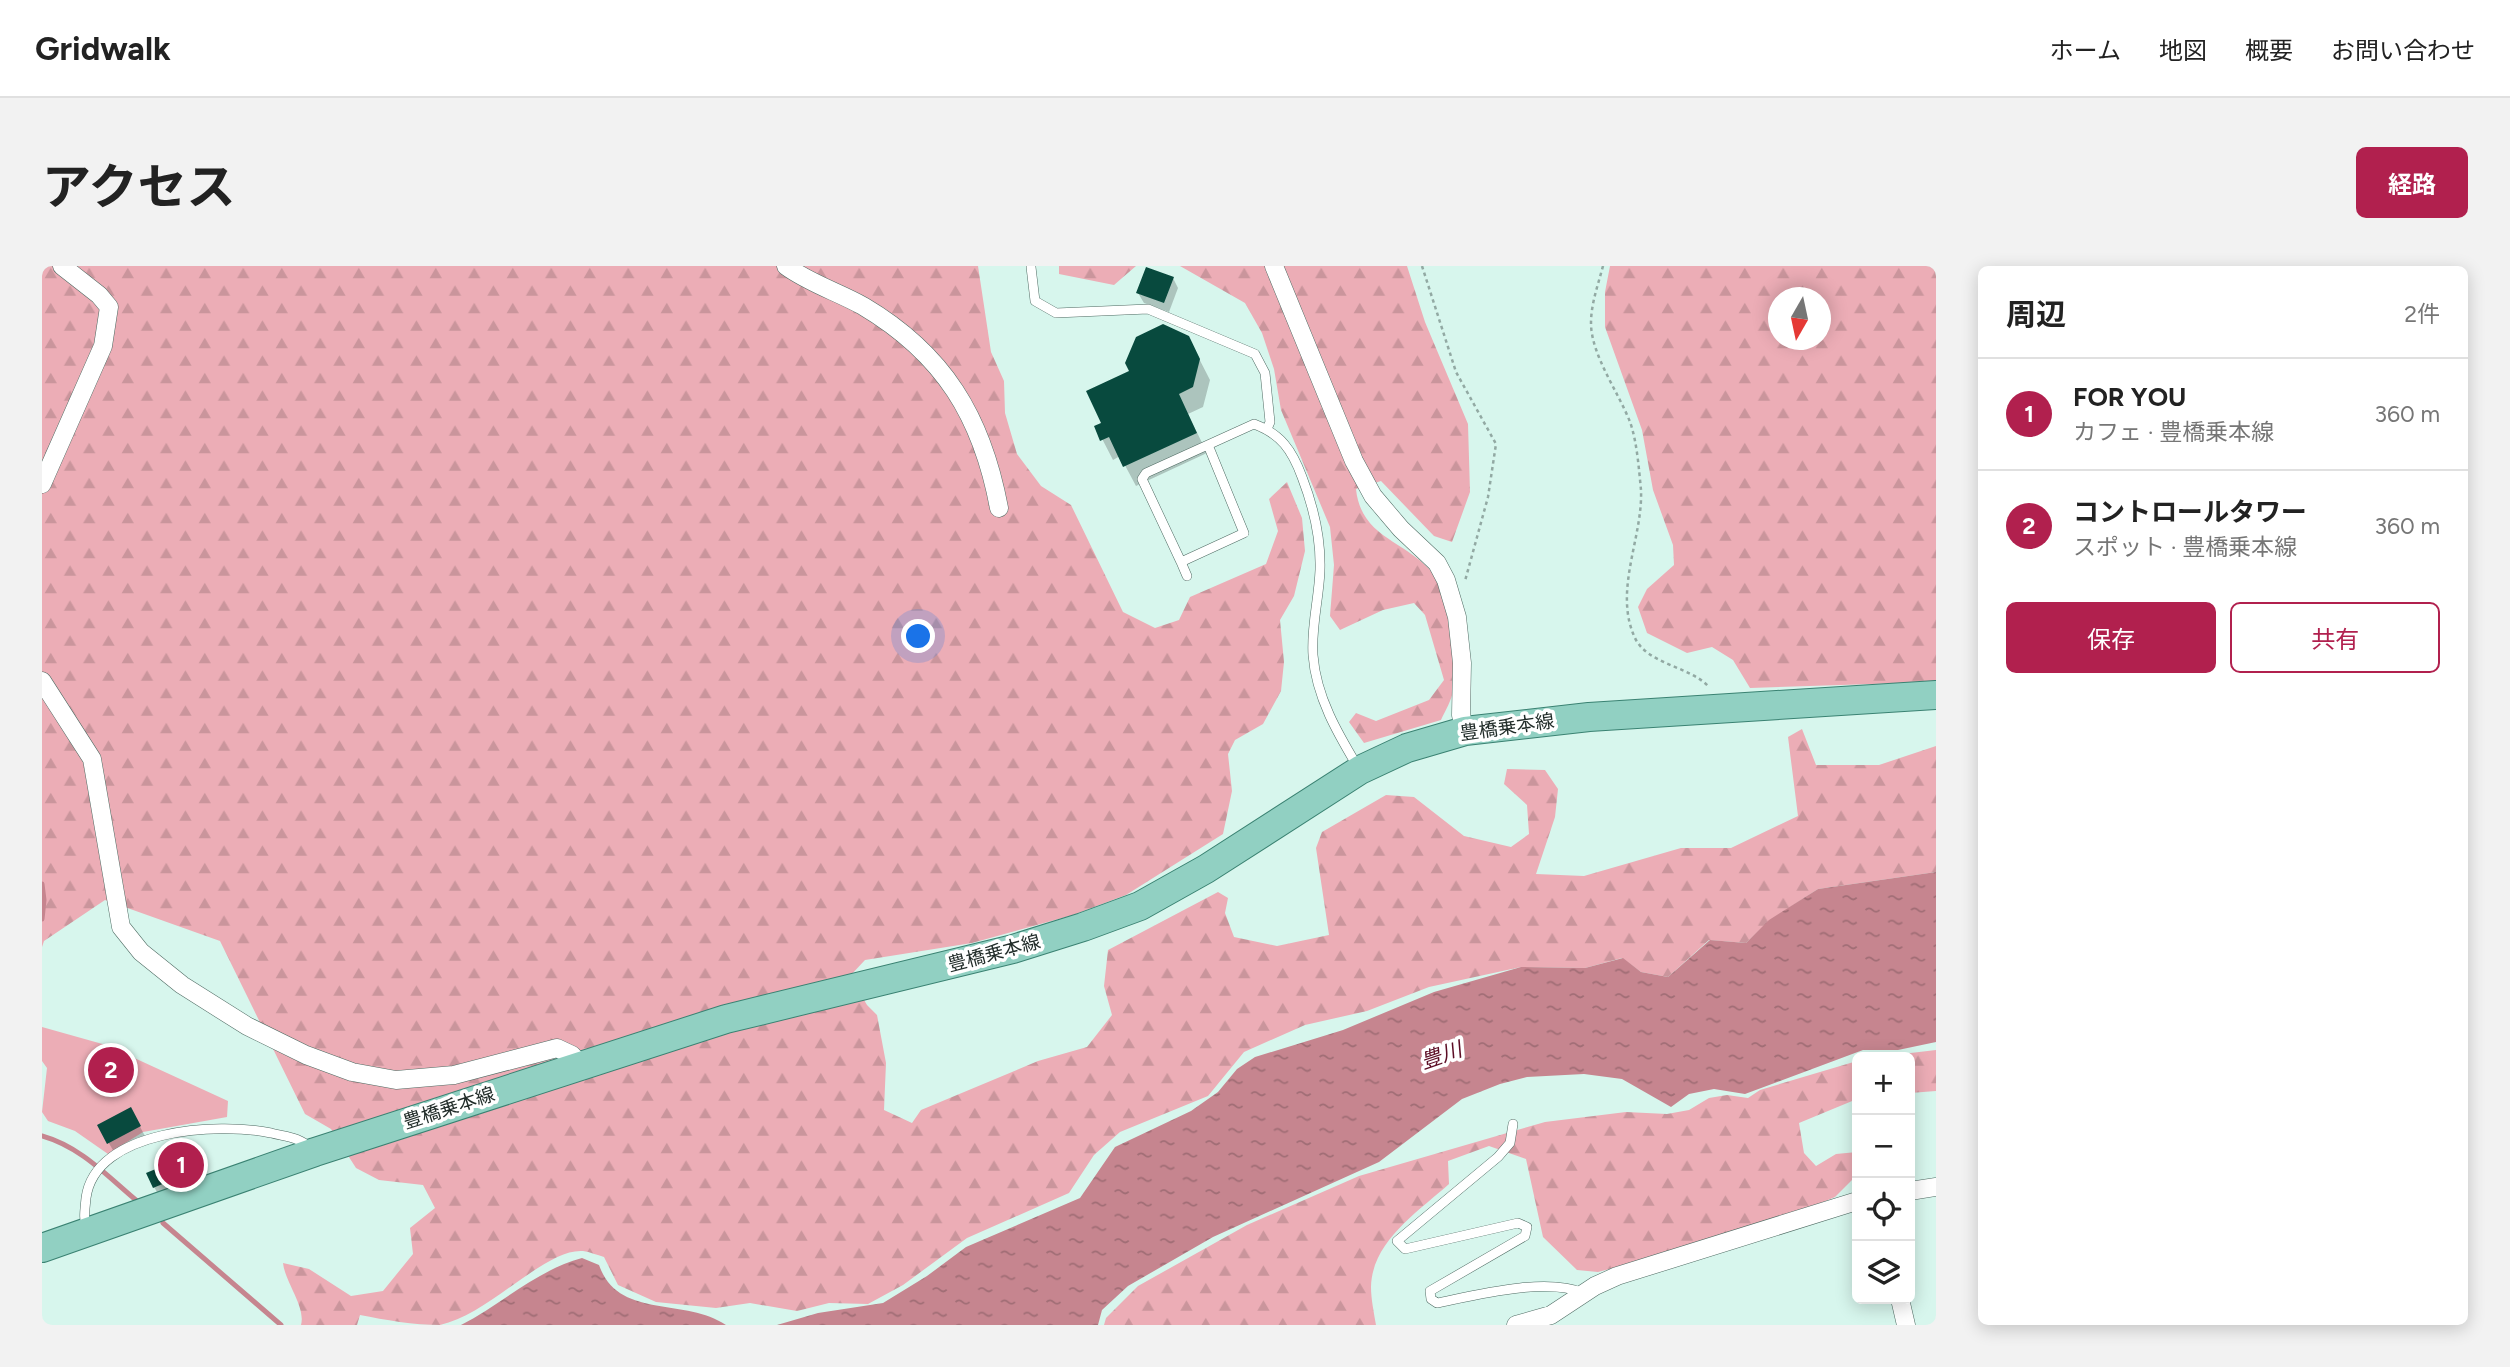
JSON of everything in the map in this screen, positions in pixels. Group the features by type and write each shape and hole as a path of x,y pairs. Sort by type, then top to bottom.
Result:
{"main road":[{"name":"豊橋乗本線","path":"42,1248 315,1152 726,1019 1013,949 1094,923 1140,906 1206,869 1360,770 1407,748 1465,731 1589,717 1936,695"}],"street":[{"path":"42,484 103,346 109,307 99,295 62,266"},
{"path":"786,266 864,307 923,348 946,374 970,415 986,454 999,508"},
{"path":"1274,266 1354,461 1373,496 1401,529 1437,562 1446,580 1457,617 1462,663 1461,715 1465,731"},
{"path":"42,681 92,759 121,927 141,952 182,985 247,1027 306,1055 352,1072 397,1080 454,1075 557,1048 572,1055 581,1065"},
{"path":"1915,1190 1936,1187"},
{"path":"1516,1325 1551,1315 1583,1293 1618,1276 1852,1202"},
{"path":"1901,1304 1906,1325"}],"lane":[{"path":"1031,267 1035,301 1056,313 1148,309 1255,354 1265,373 1270,422 1267,429"},
{"path":"1187,576 1142,479 1146,473 1254,424 1267,429 1281,438 1293,453 1314,508 1320,572 1313,624 1314,657 1321,692 1331,718 1360,770"},
{"path":"1181,562 1244,533 1208,445"},
{"path":"1513,1124 1510,1143 1498,1157 1397,1241 1399,1246 1405,1249 1518,1223 1527,1227 1525,1236 1430,1291 1431,1299 1437,1303 1507,1289 1572,1289 1583,1293"},
{"path":"88,1231 84,1220 88,1184 114,1156 145,1140 222,1127 257,1130 303,1140 315,1152"}],"path":[{"path":"1422,266 1456,372 1496,444 1488,497 1464,583"},
{"path":"1604,266 1593,304 1591,326 1608,378 1631,423 1641,493 1629,581 1628,614 1636,640 1655,657 1700,677 1713,691 1718,709"}],"green space":[{"path":"42,266 978,266 991,352 1004,381 1005,413 1017,454 1041,486 1071,505 1123,612 1155,628 1179,620 1190,597 1266,564 1278,531 1269,499 1287,482 1302,518 1305,551 1294,596 1280,620 1284,662 1281,691 1263,724 1235,740 1228,754 1232,791 1223,834 1126,895 1073,915 972,943 865,960 850,976 867,1005 877,1015 886,1063 884,1110 912,1123 921,1110 1038,1061 1087,1047 1112,1015 1104,986 1108,950 1218,892 1228,898 1225,913 1234,937 1277,946 1329,935 1316,848 1322,832 1386,795 1414,797 1464,836 1511,847 1529,834 1527,805 1504,784 1507,769 1545,770 1558,789 1555,817 1536,874 1584,876 1681,848 1731,848 1798,816 1788,737 1802,729 1816,765 1879,765 1936,746 1936,872 1818,889 1769,921 1746,943 1709,940 1668,977 1641,972 1622,958 1585,968 1521,967 1429,987 1367,1011 1305,1025 1244,1052 1208,1096 1120,1132 1094,1155 1069,1193 967,1238 903,1285 868,1304 829,1303 797,1311 750,1303 716,1308 656,1302 618,1285 604,1257 583,1251 568,1253 552,1260 478,1309 440,1325 360,1315 357,1325 301,1325 301,1310 283,1263 309,1269 351,1296 383,1291 413,1254 410,1228 435,1208 423,1185 379,1180 356,1168 331,1129 305,1114 220,941 105,900 44,941 42,947"},
{"path":"1059,266 1136,266 1114,285 1059,274"},
{"path":"1180,266 1407,266 1425,322 1468,424 1470,492 1452,542 1434,536 1381,481 1356,489 1366,518 1386,537 1422,562 1438,582 1450,629 1454,679 1451,698 1441,720 1364,743 1349,722 1356,713 1376,721 1429,700 1444,680 1425,615 1414,603 1383,610 1340,630 1330,616 1334,565 1330,527 1281,410 1274,369 1262,333 1245,303"},
{"path":"1610,266 1936,266 1936,682 1750,688 1733,660 1712,647 1687,653 1647,633 1638,607 1647,589 1674,565 1673,545 1653,490 1642,430 1605,327 1605,292"},
{"path":"42,1027 106,1045 228,1101 227,1117 143,1132 108,1154 75,1131 48,1121 42,1112 47,1068 42,1061"},
{"path":"1936,1050 1936,1091 1915,1093 1915,1052"},
{"path":"1852,1062 1852,1101 1799,1123 1804,1153 1816,1166 1836,1154 1852,1152 1852,1180 1835,1197 1707,1244 1598,1272 1577,1270 1543,1237 1526,1159 1489,1146 1448,1161 1449,1184 1399,1229 1379,1255 1371,1287 1376,1325 1104,1325 1106,1318 1138,1286 1247,1225 1359,1176 1545,1122 1626,1112 1667,1114 1689,1110 1709,1098 1727,1095 1748,1098 1760,1090"}],"water":[{"name":"豊川","path":"1936,872 1936,1042 1898,1050 1852,1052 1745,1094 1714,1089 1689,1094 1671,1107 1622,1079 1584,1074 1527,1077 1500,1084 1462,1099 1379,1162 1213,1237 1128,1286 1102,1310 1098,1325 777,1325 818,1313 883,1303 927,1276 966,1247 1080,1198 1115,1147 1191,1111 1218,1092 1237,1069 1255,1057 1343,1030 1434,992 1521,967 1585,968 1623,958 1641,972 1668,977 1710,940 1746,943 1769,920 1818,889"},
{"path":"582,1258 599,1265 608,1282 621,1294 637,1301 710,1317 726,1325 461,1325 535,1279"}],"building":[{"path":"1146,267 1174,277 1164,303 1136,293"},
{"path":"1163,324 1189,336 1200,359 1193,387 1179,394 1197,433 1123,467 1109,437 1100,441 1094,426 1101,423 1086,391 1129,371 1125,363 1136,337"},
{"path":"131,1107 141,1126 107,1144 97,1125"},
{"path":"185,1157 191,1172 153,1188 146,1173"}],"waterway":[{"path":"42,884 42,919"},
{"path":"42,1136 81,1155 137,1201"},
{"path":"163,1223 281,1325"}],"place":[{"name":"コントロールタワー","path":"111,1070"},
{"name":"FOR YOU","path":"181,1165"}]}
